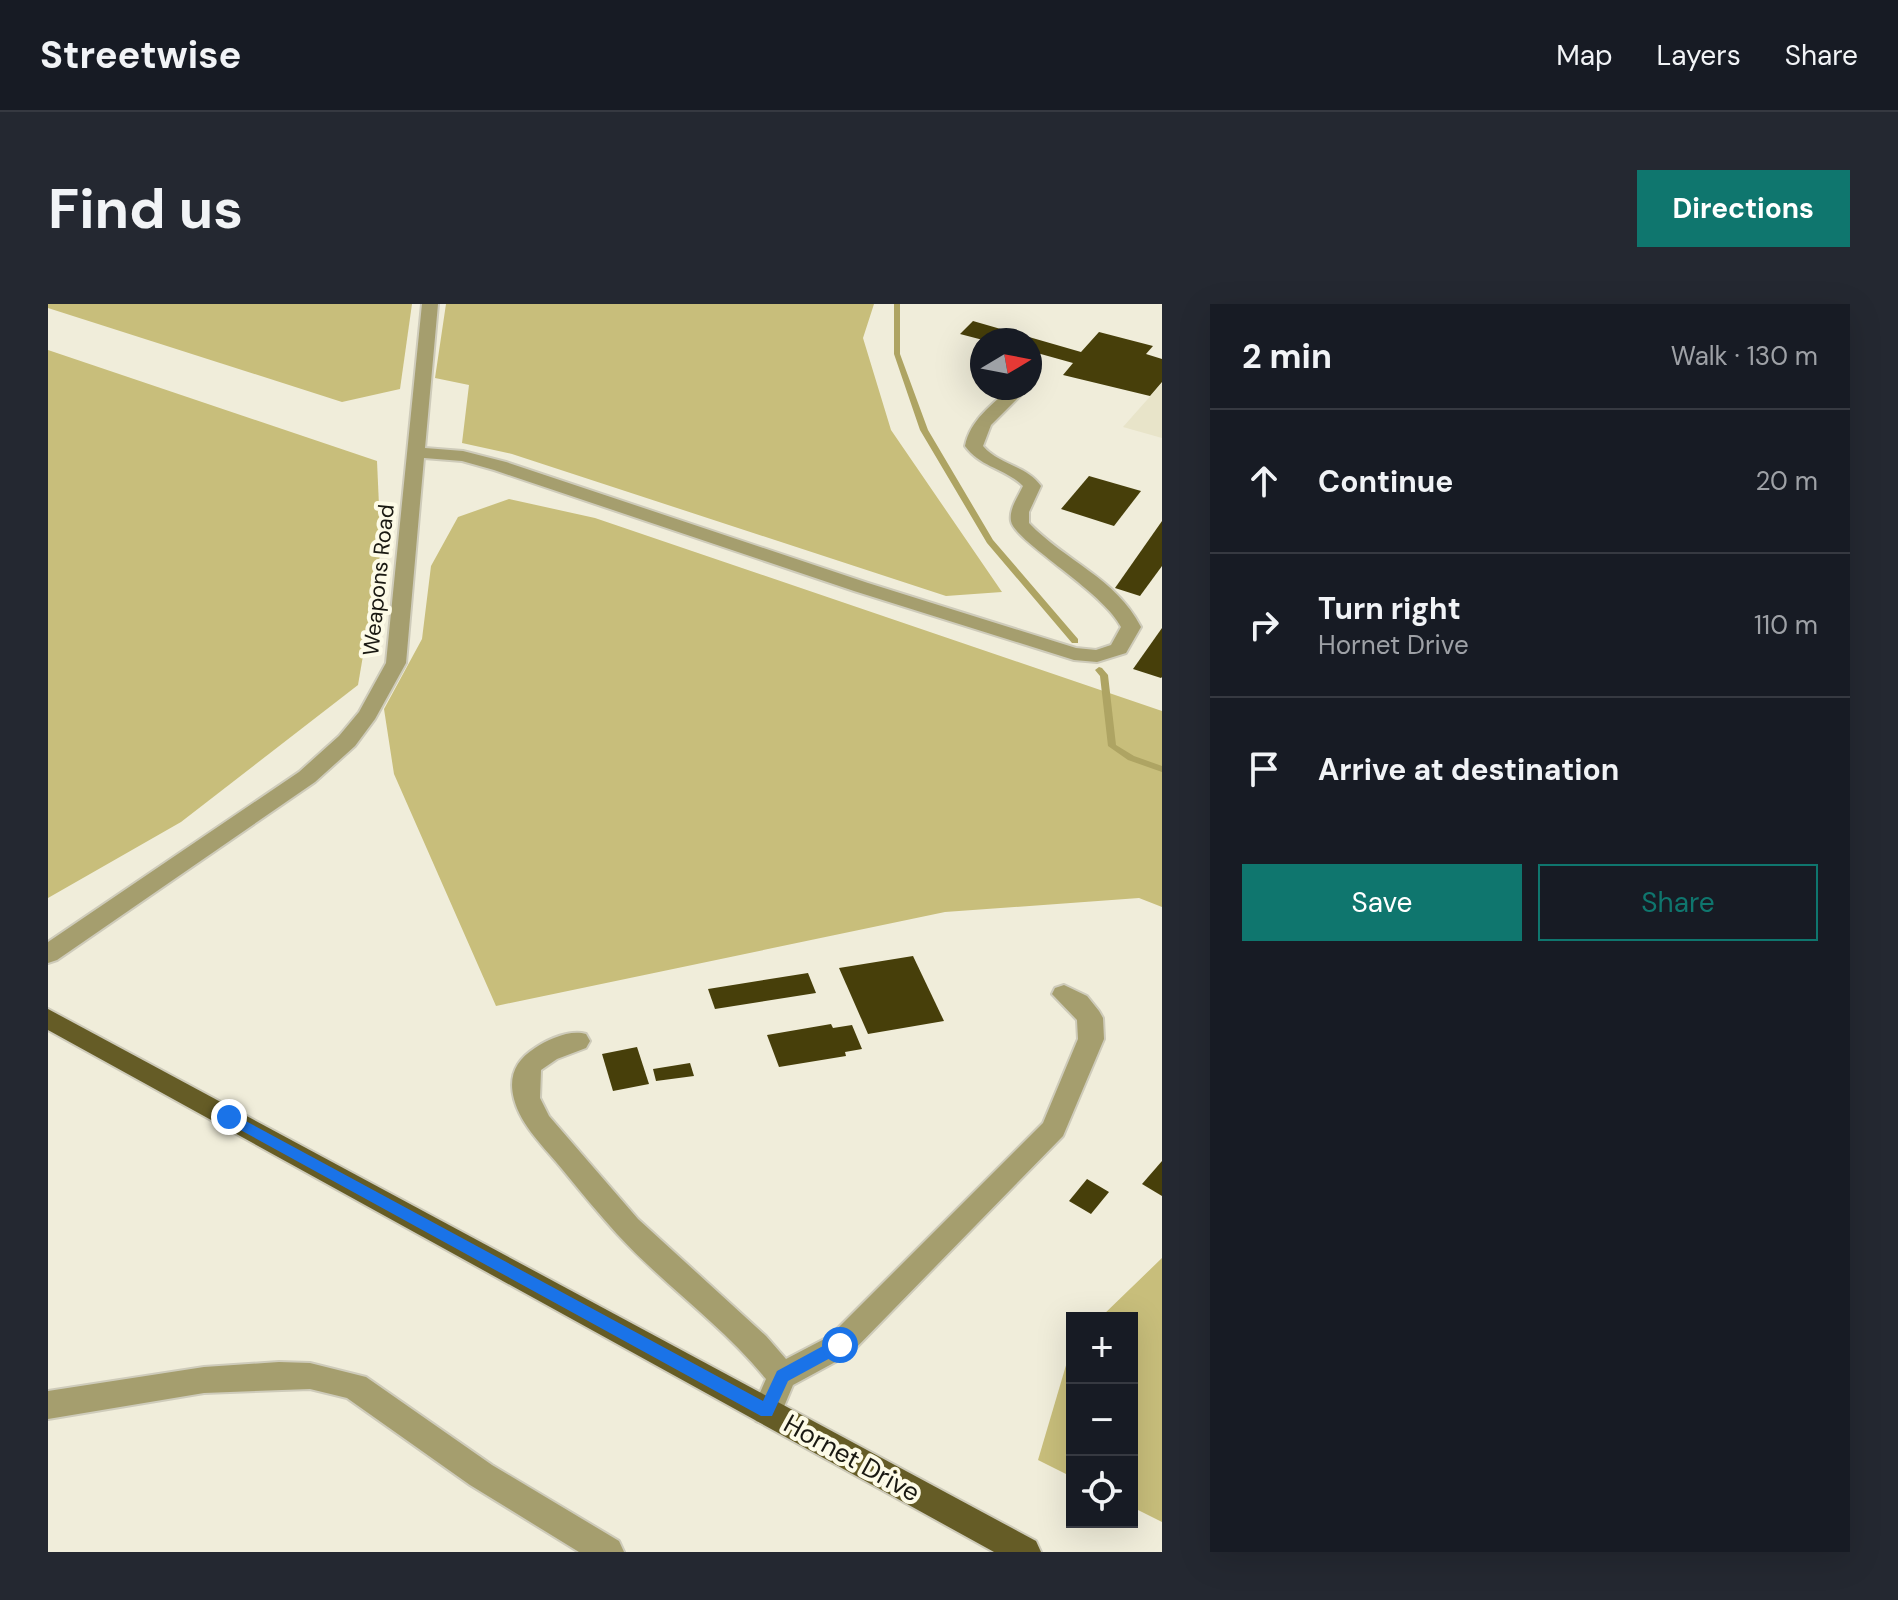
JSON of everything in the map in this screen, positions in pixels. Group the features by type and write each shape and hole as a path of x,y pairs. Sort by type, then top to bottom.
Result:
{"main road":[{"name":"Hornet Drive","path":"48,1018 1025,1552"}],"street":[{"name":"Weapons Road","path":"48,954 307,777 347,741 375,701 396,663 430,304"},
{"path":"415,452 463,456 500,466 861,587 1074,654 1097,656 1119,649 1131,627 1127,616 1113,600 1020,524 1020,512 1032,486 1027,478 986,461 974,446 981,426 1008,400"},
{"path":"767,1411 782,1376 840,1345 1054,1129 1091,1039 1090,1018 1078,1003 1064,994"},
{"path":"577,1041 548,1052 528,1065 527,1098 539,1123 628,1227 756,1345 782,1376"},
{"path":"48,1405 204,1380 249,1377 310,1376 355,1387 481,1475 608,1552"}],"shaded area":[{"path":"48,304 412,304 400,389 342,402 48,308"},
{"path":"446,304 874,304 863,338 891,430 1002,592 946,596 512,454 462,443 469,385 435,378"},
{"path":"48,350 377,461 381,550 358,685 181,822 48,898"},
{"path":"1162,383 1162,438 1123,427"},
{"path":"509,499 595,518 1162,711 1162,907 1139,898 945,912 496,1006 394,774 384,709 422,639 431,566 458,517"},
{"path":"1162,1258 1162,1522 1138,1510 1138,1312 1106,1312"},
{"path":"1066,1365 1066,1474 1038,1460"}],"building":[{"path":"973,321 997,328 970,328 970,337 960,334"},
{"path":"1099,332 1153,346 1146,354 1162,359 1162,382 1150,396 1063,375 1073,363 1042,354 1042,341 1081,352"},
{"path":"1089,476 1141,491 1114,526 1061,509"},
{"path":"1162,521 1162,566 1140,596 1115,588"},
{"path":"1162,628 1162,677 1133,669"},
{"path":"913,956 944,1021 868,1034 839,968"},
{"path":"808,973 816,993 715,1009 708,989"},
{"path":"831,1024 833,1028 852,1025 862,1049 845,1052 846,1056 779,1067 767,1035"},
{"path":"637,1047 649,1084 613,1091 602,1054"},
{"path":"690,1063 694,1076 656,1081 653,1069"},
{"path":"1162,1161 1162,1196 1142,1184"},
{"path":"1087,1179 1109,1192 1091,1214 1069,1201"}],"waterway":[{"path":"897,304 897,354 924,430 990,541 1075,641"},
{"path":"1099,670 1104,675 1112,746 1131,758 1162,769"}],"route":[{"path":"229,1117 767,1411 782,1376 840,1345"}]}
